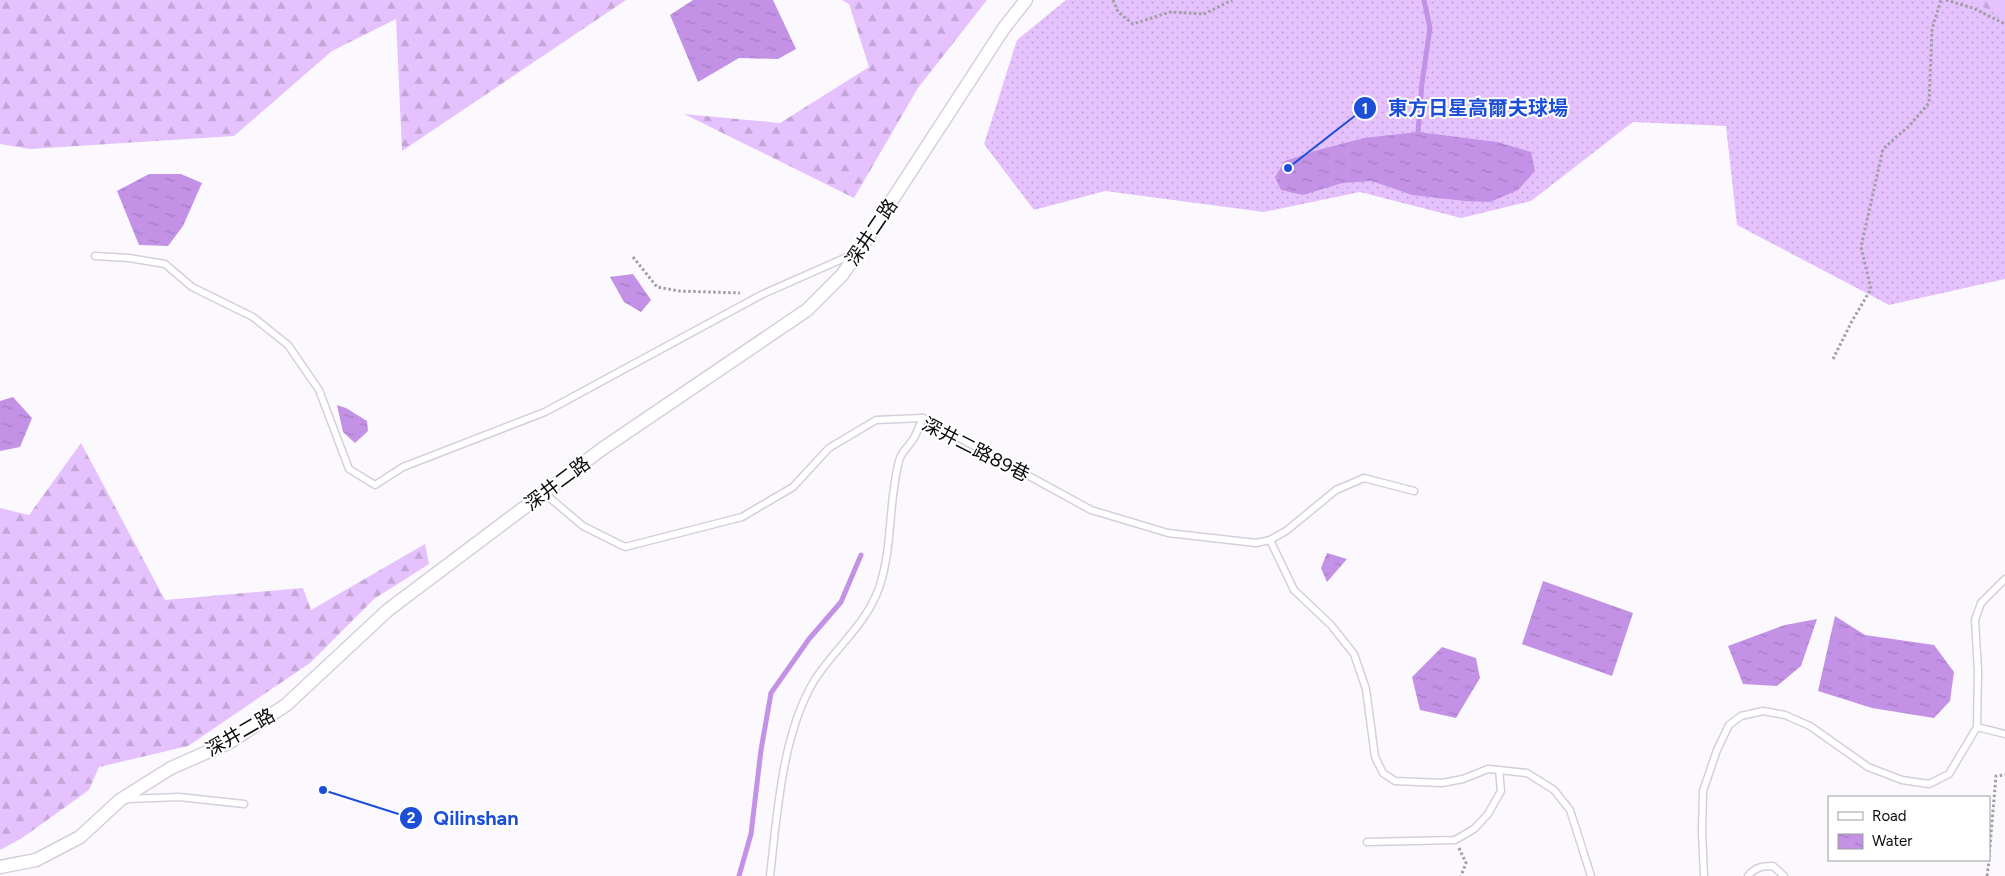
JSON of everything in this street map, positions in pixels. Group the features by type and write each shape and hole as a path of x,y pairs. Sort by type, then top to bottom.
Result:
{"street":[{"name":"深井二路","path":"0,867 36,860 80,837 120,800 171,768 230,742 286,705 388,610 602,449 807,310 842,275 859,251 1004,28 1026,0"}],"lane":[{"path":"95,256 128,258 165,264 192,287 253,317 288,345 319,390 349,470 375,485 403,467 545,412 763,294 859,251"},
{"path":"770,876 781,785 799,710 815,680 865,618 879,588 890,540 895,476 899,458 915,437 923,418"},
{"name":"深井二路89巷","path":"544,493 583,526 625,547 742,517 792,487 829,448 876,420 923,418 1091,510 1168,533 1256,543 1270,540 1286,531 1336,490 1364,478 1414,491"},
{"path":"1270,540 1294,590 1332,625 1354,654 1366,689 1375,757 1382,773 1395,781 1442,783 1463,779 1488,769 1527,773 1554,790 1570,810 1591,876"},
{"path":"1704,876 1703,791 1716,750 1729,725 1741,716 1764,711 1785,715 1810,726 1868,767 1902,780 1929,784 1950,774 1977,726 1978,671 1975,620 1981,603 2005,579"},
{"path":"1977,726 2005,734"},
{"path":"1367,842 1456,840 1474,830 1488,814 1501,792 1499,770"},
{"path":"120,800 179,797 244,804"},
{"path":"1748,876 1752,871 1761,866 1774,866 1784,876"}],"path":[{"path":"1112,0 1118,12 1133,24 1170,12 1204,14 1232,0"},
{"path":"1833,359 1871,289 1861,247 1883,149 1909,126 1929,103 1932,29 1941,0"},
{"path":"1946,0 1973,8 2005,24"},
{"path":"633,257 657,287 679,291 763,294"},
{"path":"1990,846 1996,776 2005,775"},
{"path":"1456,840 1466,863 1461,876"},
{"path":"1987,876 1989,861"}],"green space":[{"path":"0,0 626,0 402,151 396,19 332,51 234,136 30,149 0,144"},
{"path":"842,0 987,0 918,88 854,198 684,114 780,123 869,67 849,4"},
{"path":"1066,0 2005,0 2005,279 1889,305 1737,225 1726,126 1633,122 1531,201 1461,218 1360,192 1264,212 1105,191 1034,210 984,144 1017,40"},
{"path":"1967,0 2005,0 2005,17"},
{"path":"81,443 165,600 303,588 311,610 425,544 429,564 374,599 310,663 188,746 99,767 89,790 22,838 0,850 0,508 29,515"}],"water":[{"path":"693,0 773,0 796,49 778,59 739,58 698,82 670,15"},
{"path":"1418,132 1497,142 1531,152 1535,171 1518,190 1490,202 1412,195 1372,181 1342,183 1303,195 1281,190 1275,177 1285,161 1318,150 1364,138"},
{"path":"149,174 181,174 202,183 183,226 168,246 139,245 117,191"},
{"path":"633,274 651,300 641,312 624,302 610,277"},
{"path":"13,397 32,418 20,447 0,451 0,401"},
{"path":"337,405 346,408 367,421 368,431 355,443 343,432"},
{"path":"1327,553 1347,559 1327,582 1321,568"},
{"path":"1543,581 1633,613 1612,676 1522,644"},
{"path":"1835,616 1865,635 1934,645 1954,672 1950,701 1934,718 1872,708 1818,691"},
{"path":"1817,619 1801,666 1777,686 1743,684 1728,646 1785,625"},
{"path":"1442,647 1476,658 1480,678 1456,718 1420,710 1412,677"}],"waterway":[{"path":"1418,132 1422,83 1430,28 1424,0"},
{"path":"739,876 751,834 761,750 771,693 809,639 841,602 861,555"}],"place":[{"name":"東方日星高爾夫球場","path":"1288,168"},
{"name":"Qilinshan","path":"323,790"}]}
